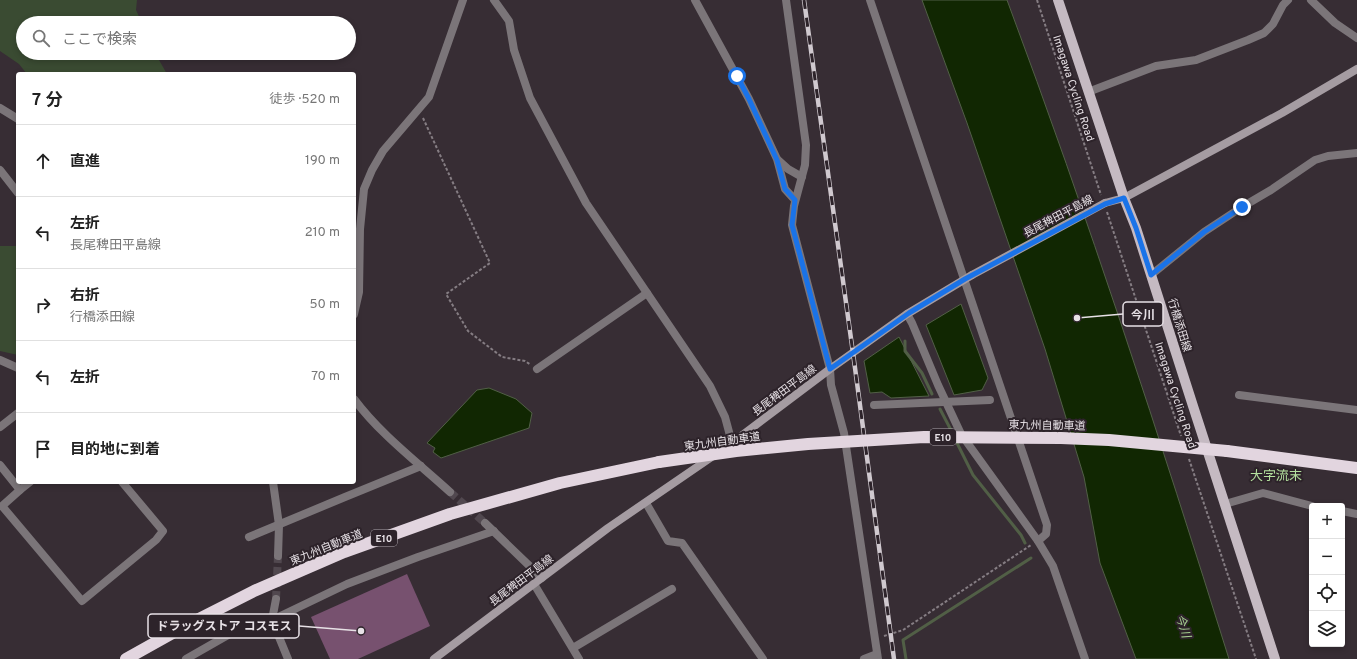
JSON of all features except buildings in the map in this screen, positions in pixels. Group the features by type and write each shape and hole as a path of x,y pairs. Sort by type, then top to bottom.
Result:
{"highway":[{"name":"東九州自動車道","path":"126,659 185,626 254,592 344,552 457,512 560,483 659,462 736,451 808,444 924,437 1061,438 1109,440 1227,451 1357,468"}],"main road":[{"name":"行橋添田線","path":"1058,0 1124,198 1136,228 1275,659"},
{"name":"長尾稗田平島線","path":"434,659 608,528 732,443 830,369 907,314 1104,200 1124,198 1282,113 1357,69"}],"street":[{"path":"356,305 359,292 360,229 364,189 372,170 384,151 429,97 463,0"},
{"path":"494,0 509,21 514,50 530,98 586,203 710,386 725,417 732,443"},
{"path":"695,0 749,99 777,160 785,189 795,200"},
{"path":"786,0 806,145 805,165 795,200 792,225 830,369 831,385 844,433 878,656 864,659"},
{"path":"870,0 969,277 1047,525 1046,534 1038,540"},
{"path":"1088,92 1156,66 1196,60 1264,33 1273,24 1283,5 1288,0"},
{"path":"1312,0 1335,23 1357,38"},
{"path":"0,108 16,118"},
{"path":"1151,275 1204,232 1271,190 1315,160 1328,156 1357,153"},
{"path":"777,160 788,169 802,177"},
{"path":"0,170 16,190"},
{"path":"536,369 647,293"},
{"path":"907,314 961,434 1038,540 1053,566 1084,659"},
{"path":"0,360 16,367"},
{"path":"1239,395 1357,410"},
{"path":"874,405 990,400"},
{"path":"356,402 368,417 450,492"},
{"path":"0,428 16,415"},
{"path":"0,465 20,490"},
{"path":"250,537 421,466"},
{"path":"28,484 2,506 82,601 156,540 163,532 124,484"},
{"path":"273,484 279,525 278,556"},
{"path":"1225,504 1264,493 1309,505"},
{"path":"646,503 668,541 682,543 763,659"},
{"path":"1345,512 1357,514"},
{"path":"485,523 542,578"},
{"path":"186,659 228,635 272,620 346,584 494,531"},
{"path":"534,584 580,659"},
{"path":"573,648 672,589"},
{"path":"276,599 272,620 288,659"}],"path":[{"name":"Imagawa Cycling Road","path":"1037,0 1104,200"},
{"path":"419,108 490,263 446,294 468,331 502,358 525,361 536,369"},
{"name":"Imagawa Cycling Road","path":"1107,212 1182,436"},
{"name":"Imagawa Cycling Road","path":"1189,459 1256,659"},
{"path":"875,638 903,630 1038,540"}],"shaded area":[{"path":"0,0 137,0 136,10 139,16 16,16 16,60 159,60 166,72 25,72 19,64 0,51"},
{"path":"0,246 16,246 16,355 0,351"}],"water":[{"name":"今川","path":"922,0 1007,0 1095,246 1177,493 1229,659 1136,659 1100,563 1084,477 1045,349 967,123"},
{"path":"961,304 988,378 982,390 954,395 926,325"},
{"path":"899,337 929,396 891,398 882,392 870,393 864,361"},
{"path":"489,388 516,399 532,413 529,428 441,458 433,452 435,448 427,443 477,390"}],"waterway":[{"path":"905,341 905,351 922,373 932,394"},
{"path":"940,409 953,434"},
{"path":"956,441 973,475 1021,535 1025,543"},
{"path":"906,659 903,640 1031,558"}],"tunnel":[{"path":"450,492 485,523"},
{"path":"276,599 278,556"}],"railway":[{"path":"804,0 894,659"}],"place":[{"name":"今川","path":"1077,318"},
{"name":"ドラッグストア コスモス","path":"361,631"}],"district":[{"name":"大字流末","path":"1276,475"}],"route":[{"path":"737,76 777,160 785,189 795,200 792,225 830,369 909,313 965,279 1105,204 1124,198 1136,228 1151,275 1204,232 1242,207"}]}
